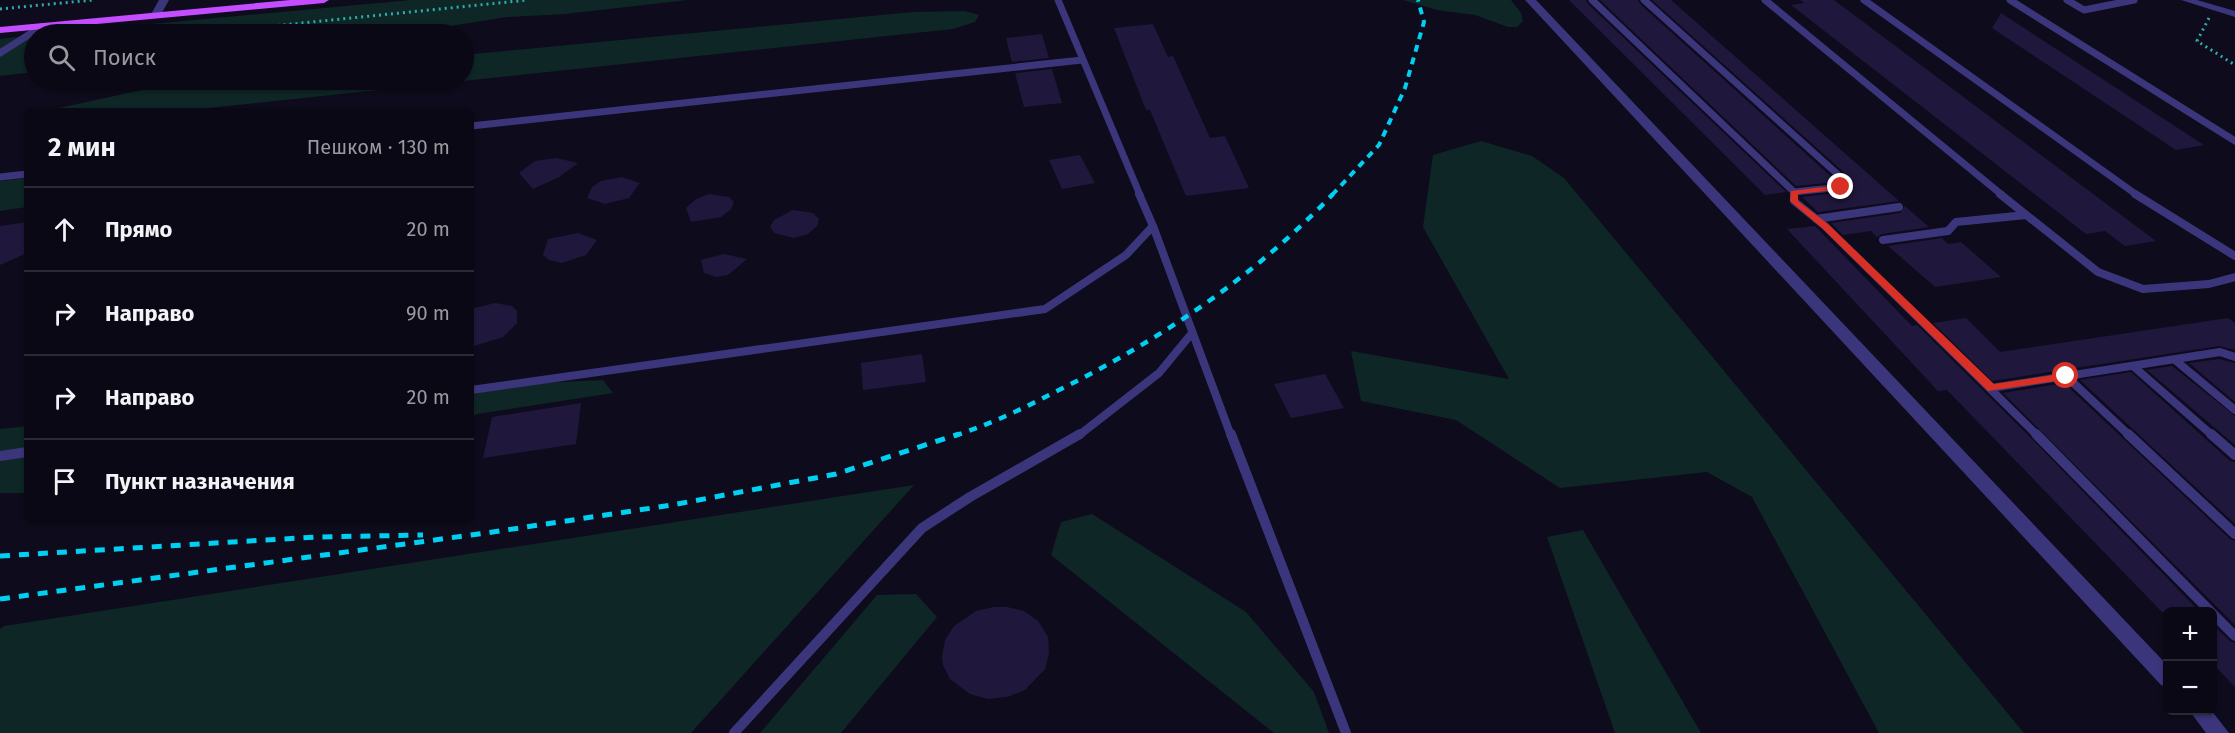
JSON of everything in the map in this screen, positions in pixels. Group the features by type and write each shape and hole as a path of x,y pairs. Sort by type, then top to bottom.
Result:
{"main road":[{"path":"0,22 234,0"},
{"path":"59,24 160,8 324,0"},
{"path":"0,30 24,28"}],"street":[{"path":"1530,0 2163,674"},
{"path":"2194,1 2235,14"},
{"path":"2202,715 2219,733"}],"lane":[{"path":"1058,0 1153,226 1346,733"},
{"path":"1592,0 1794,192 1794,201 1816,219 1991,388 2207,607"},
{"path":"1644,0 1844,180 1841,187 1794,192"},
{"path":"1765,0 2098,272 2143,289 2209,284 2235,277"},
{"path":"1864,0 2144,200 2235,256"},
{"path":"2010,0 2235,141"},
{"path":"2067,0 2084,10 2134,0"},
{"path":"0,52 24,37"},
{"path":"474,126 1082,60"},
{"path":"0,177 24,174"},
{"path":"1816,219 1899,207"},
{"path":"1883,240 1948,231 1956,222 2026,215"},
{"path":"474,390 1045,309 1126,255 1153,226"},
{"path":"734,733 922,528 970,497 1072,440 1159,373 1192,333"},
{"path":"1991,388 2220,352 2235,357"},
{"path":"2175,360 2235,410"},
{"path":"2133,366 2235,455"},
{"path":"2066,376 2235,534"},
{"path":"0,456 24,453"},
{"path":"2217,617 2235,636"}],"path":[{"path":"0,9 93,0"},
{"path":"292,24 528,0"},
{"path":"2194,1 2211,16 2198,41 2235,65"}],"green space":[{"path":"411,0 688,0 565,14 507,17 463,24 152,24"},
{"path":"1403,0 1511,0 1521,13 1523,21 1517,27 1508,27 1475,15 1437,10"},
{"path":"965,11 979,15 975,22 953,29 474,80 474,54 912,12"},
{"path":"24,36 24,73 0,76 0,39"},
{"path":"142,90 378,90 208,108 59,108"},
{"path":"1481,141 1532,156 1564,178 2024,733 1879,733 1752,497 1707,472 1560,488 1456,420 1361,401 1351,351 1509,379 1423,227 1433,155"},
{"path":"24,178 24,207 0,211 0,181"},
{"path":"603,380 613,393 474,416 474,386"},
{"path":"24,426 24,493 0,493 0,429"},
{"path":"914,485 691,733 0,733 0,629 4,626"},
{"path":"1092,514 1246,612 1314,692 1329,733 1274,733 1051,555 1061,522"},
{"path":"1583,530 1701,733 1615,733 1547,537"},
{"path":"916,594 937,617 841,733 760,733 877,595"}],"building":[{"path":"1569,0 1586,0 1786,192 1765,195"},
{"path":"1600,0 1638,0 1837,182 1796,186"},
{"path":"1652,0 1671,0 1899,201 1818,212 1802,197 1844,192 1849,182 1848,176"},
{"path":"1800,0 1834,0 2156,241 2125,246 2105,231 2086,234 1791,5 1804,3"},
{"path":"2001,13 2204,145 2176,150 1992,28"},
{"path":"1153,24 1168,57 1173,56 1210,138 1225,136 1249,188 1186,196 1150,110 1146,110 1114,28"},
{"path":"1042,34 1049,58 1012,62 1006,38"},
{"path":"1052,69 1062,103 1024,107 1015,73"},
{"path":"1080,155 1095,183 1062,189 1049,160"},
{"path":"556,158 578,163 559,177 533,189 519,173 535,161"},
{"path":"622,177 640,183 629,198 605,204 587,198 592,187 601,181"},
{"path":"709,194 729,197 734,202 731,209 721,217 691,222 686,208 696,199"},
{"path":"1905,206 1929,227 1882,234 1877,237 1871,231 1843,235 1831,223 1900,213"},
{"path":"793,210 813,213 819,219 817,226 808,234 794,238 774,233 770,227 774,220"},
{"path":"24,222 24,254 0,265 0,226"},
{"path":"1815,226 1912,326 1917,325 2029,436 2195,607 2163,607 2162,612 1947,390 1938,391 1787,229"},
{"path":"578,233 597,240 586,255 562,263 549,260 543,255 548,239"},
{"path":"1942,238 1948,244 1961,242 2001,277 1935,287 1888,246"},
{"path":"724,254 747,259 728,275 716,277 704,273 701,260"},
{"path":"495,303 512,306 517,311 517,323 503,337 474,346 474,308"},
{"path":"1966,318 2000,352 2228,318 2235,323 2235,350 2219,346 1992,381 1933,323"},
{"path":"922,354 926,382 863,390 861,363"},
{"path":"2219,359 2235,363 2235,402 2189,363"},
{"path":"2172,366 2235,416 2235,445 2147,370"},
{"path":"2131,372 2230,461 2235,462 2235,524 2080,380"},
{"path":"1325,374 1344,408 1291,418 1274,384"},
{"path":"2064,383 2230,539 2235,541 2235,625 2217,607 2003,393"},
{"path":"581,403 576,444 483,458 492,417"},
{"path":"994,607 1024,611 1038,621 1048,637 1049,653 1045,669 1025,690 1007,697 988,699 970,694 950,679 942,657 945,640 954,626 976,611"},
{"path":"2217,629 2235,643 2235,687 2217,668"}],"railway":[{"path":"1332,195 1379,145 1405,88 1424,22 1418,0"},
{"path":"954,436 996,420 1049,395 1100,369 1172,326 1240,278 1303,224 1332,195"},
{"path":"0,599 486,533 672,505 836,474 959,434"},
{"path":"0,556 316,537 423,535"}],"route":[{"path":"1841,187 1794,192 1794,201 1825,226 1991,388 2066,376"}]}
